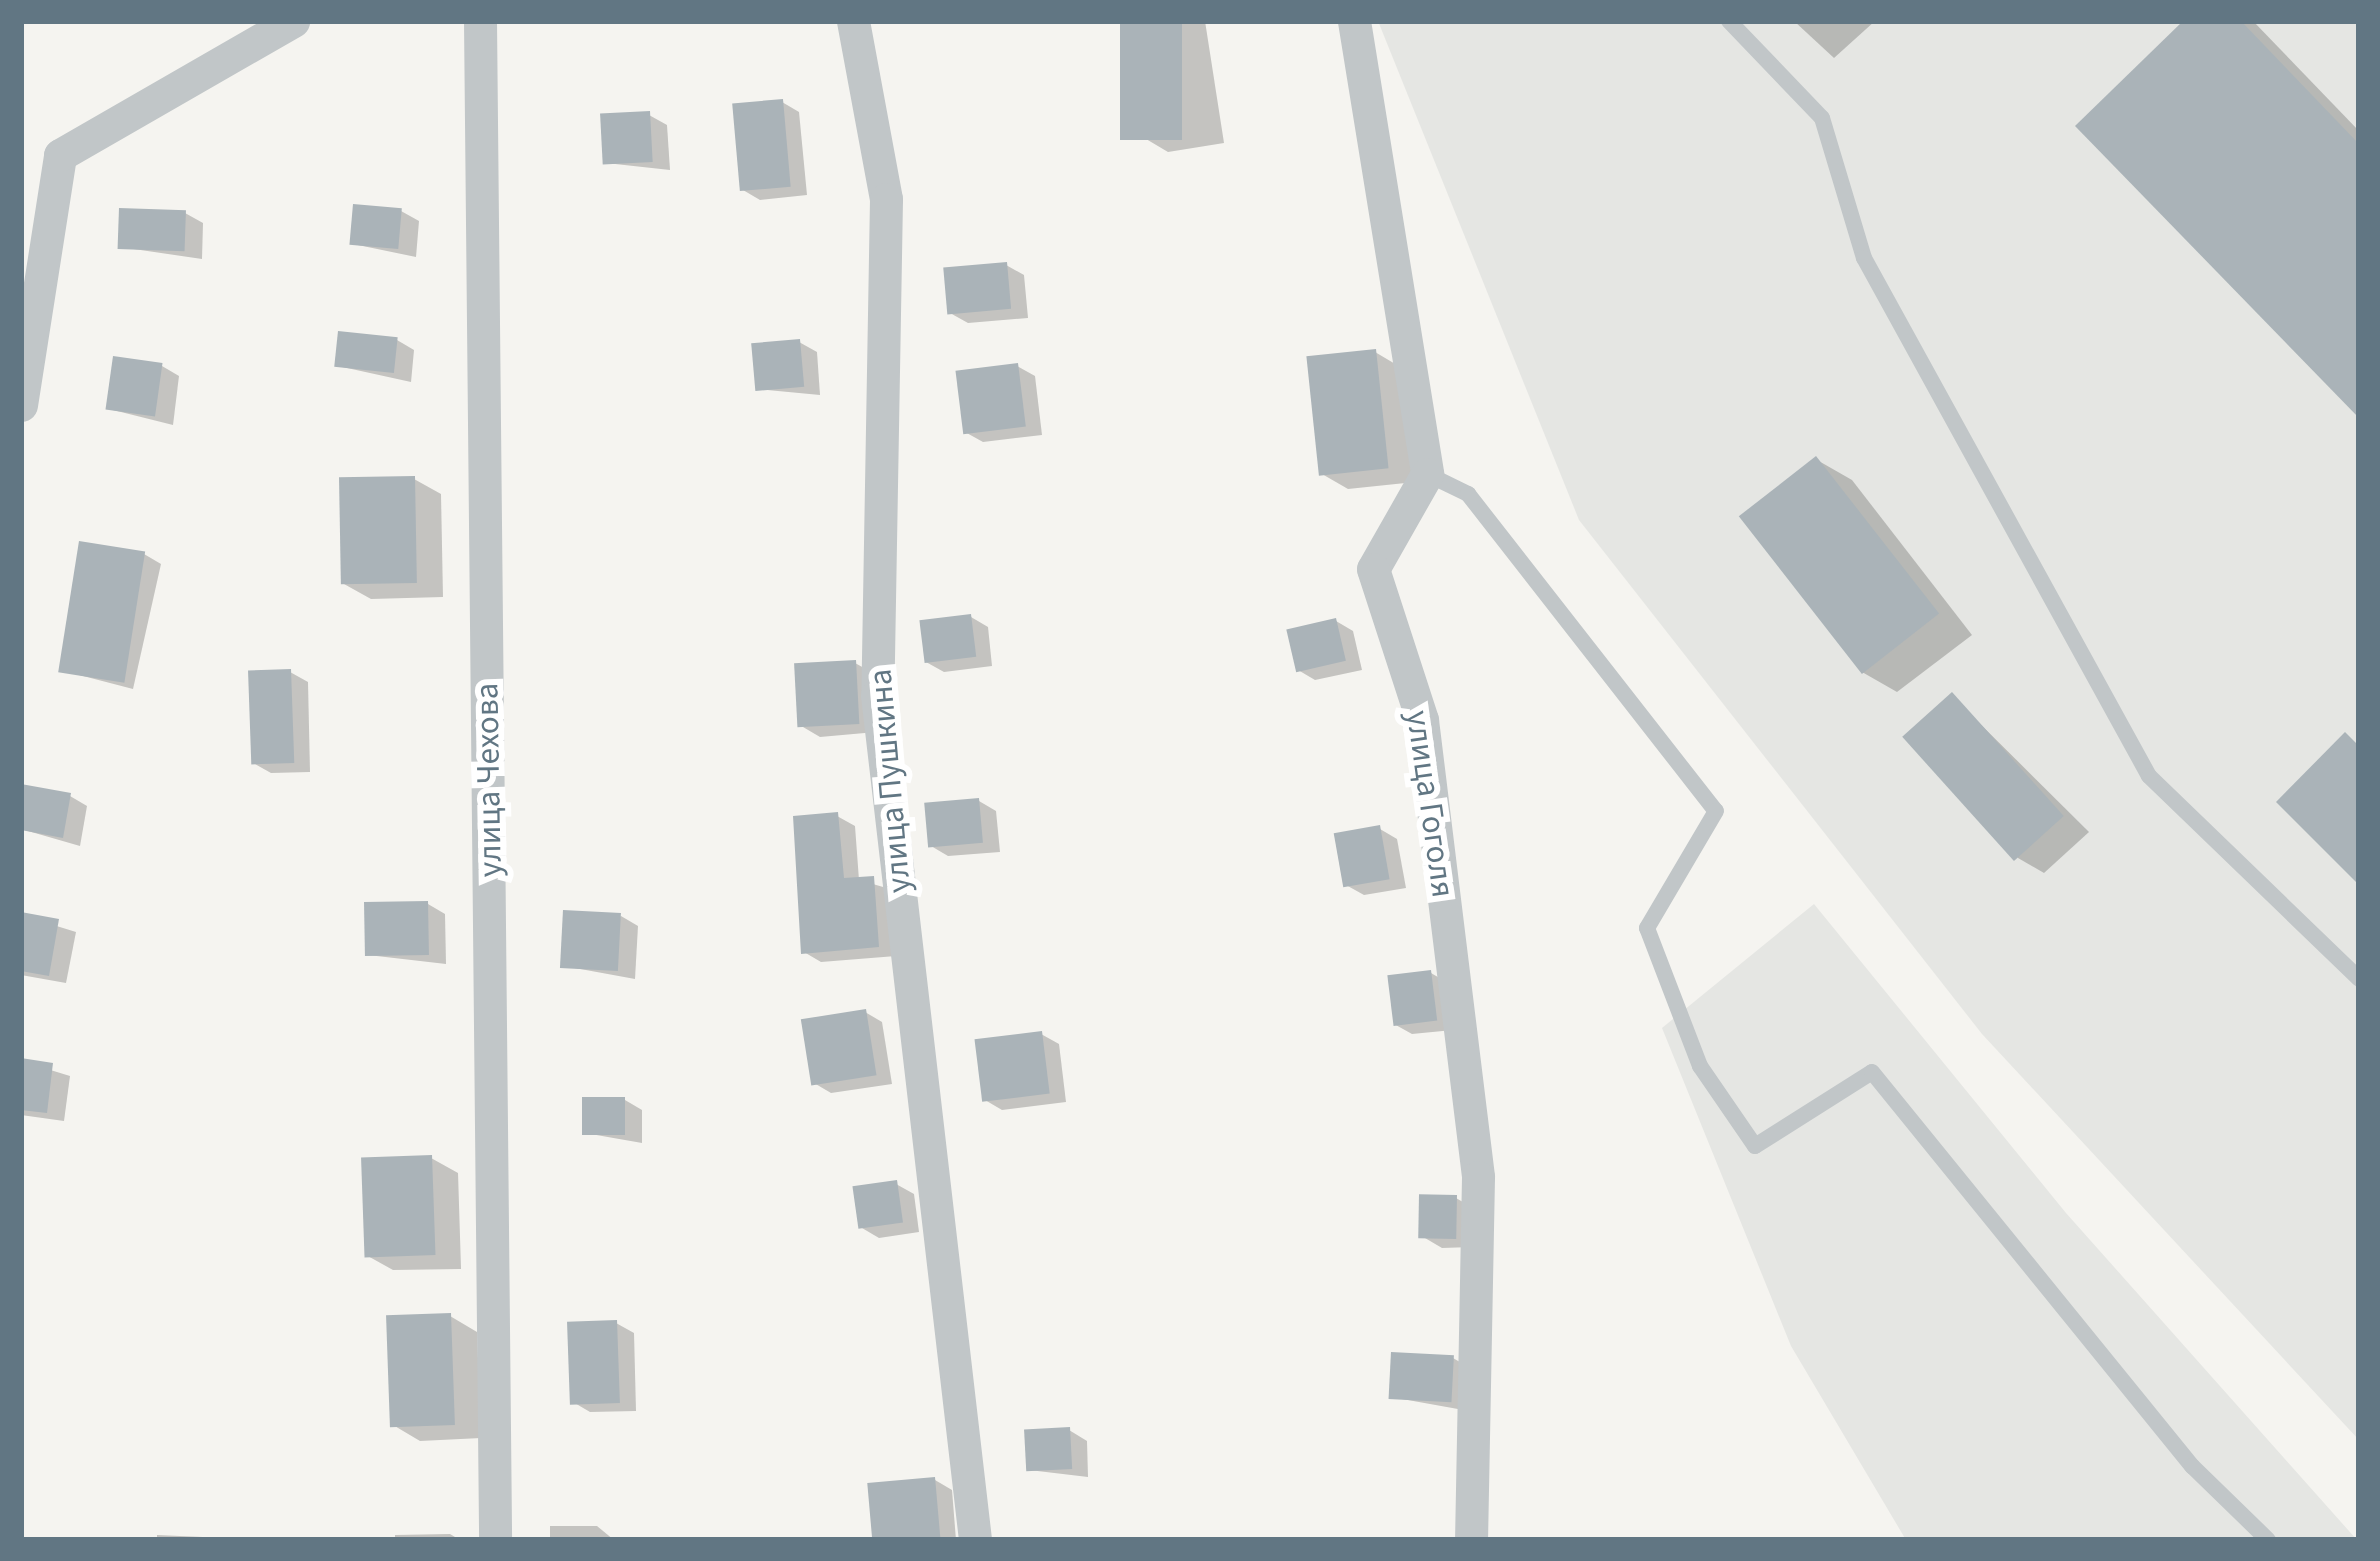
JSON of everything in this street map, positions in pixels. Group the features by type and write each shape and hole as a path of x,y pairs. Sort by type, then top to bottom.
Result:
{"street":[{"path":"21,405 60,155 293,21"},
{"name":"улица Чехова","path":"480,21 495,1540"},
{"name":"улица Пушкина","path":"854,21 886,199 877,695 974,1540"},
{"path":"1354,21 1427,474"},
{"name":"улица Гоголя","path":"1427,474 1372,569 1422,720 1478,1177 1471,1540"}],"lane":[{"path":"1729,21 1822,118 1864,257 2149,776 2359,979"},
{"path":"1427,474 1468,494 1716,811 1647,928 1700,1066 1755,1146 1872,1072 2192,1466 2268,1540"}],"shaded area":[{"path":"1378,21 2359,21 2359,1440 1982,1034 1579,520"},
{"path":"1814,904 2066,1213 2357,1540 1906,1540 1791,1346 1662,1028"}],"building":[{"path":"1120,21 1182,21 1182,140 1120,140"},
{"path":"2183,21 2241,21 2359,144 2359,418 2075,126"},
{"path":"783,99 791,187 740,191 732,103"},
{"path":"650,111 653,162 603,165 600,114"},
{"path":"353,204 402,208 398,249 349,245"},
{"path":"119,208 186,210 185,251 118,249"},
{"path":"1007,262 1011,309 947,314 943,268"},
{"path":"338,331 398,337 394,373 334,367"},
{"path":"800,339 804,387 755,391 751,343"},
{"path":"1376,349 1389,468 1319,476 1306,356"},
{"path":"113,356 163,363 155,416 105,409"},
{"path":"1018,363 1026,427 963,434 955,371"},
{"path":"1816,456 1939,614 1862,674 1739,516"},
{"path":"415,476 417,583 341,584 339,477"},
{"path":"79,541 145,551 124,683 58,672"},
{"path":"971,614 976,657 925,663 919,620"},
{"path":"1336,618 1346,661 1296,672 1286,629"},
{"path":"856,660 859,724 797,727 794,663"},
{"path":"291,669 294,763 251,764 248,671"},
{"path":"1952,692 2064,816 2014,861 1902,737"},
{"path":"2345,732 2359,746 2359,885 2276,802"},
{"path":"21,784 71,793 63,838 21,830"},
{"path":"979,798 983,843 928,848 924,803"},
{"path":"838,812 844,878 874,876 879,947 801,954 793,816"},
{"path":"1380,825 1390,879 1343,887 1334,833"},
{"path":"428,901 429,955 365,956 364,902"},
{"path":"563,910 621,913 618,971 560,968"},
{"path":"21,912 59,919 49,976 21,971"},
{"path":"1431,970 1437,1021 1394,1026 1387,975"},
{"path":"866,1009 876,1075 811,1085 801,1019"},
{"path":"1042,1031 1050,1094 982,1102 975,1039"},
{"path":"21,1058 53,1063 47,1113 21,1110"},
{"path":"582,1097 625,1097 625,1135 582,1135"},
{"path":"432,1155 435,1255 365,1257 361,1157"},
{"path":"897,1180 903,1223 858,1229 852,1186"},
{"path":"1419,1194 1457,1195 1456,1239 1418,1238"},
{"path":"451,1313 455,1425 390,1427 386,1315"},
{"path":"617,1320 620,1403 570,1405 567,1322"},
{"path":"1391,1352 1454,1355 1451,1402 1389,1399"},
{"path":"1070,1427 1072,1469 1026,1471 1024,1429"},
{"path":"935,1477 940,1540 872,1540 867,1483"}]}
